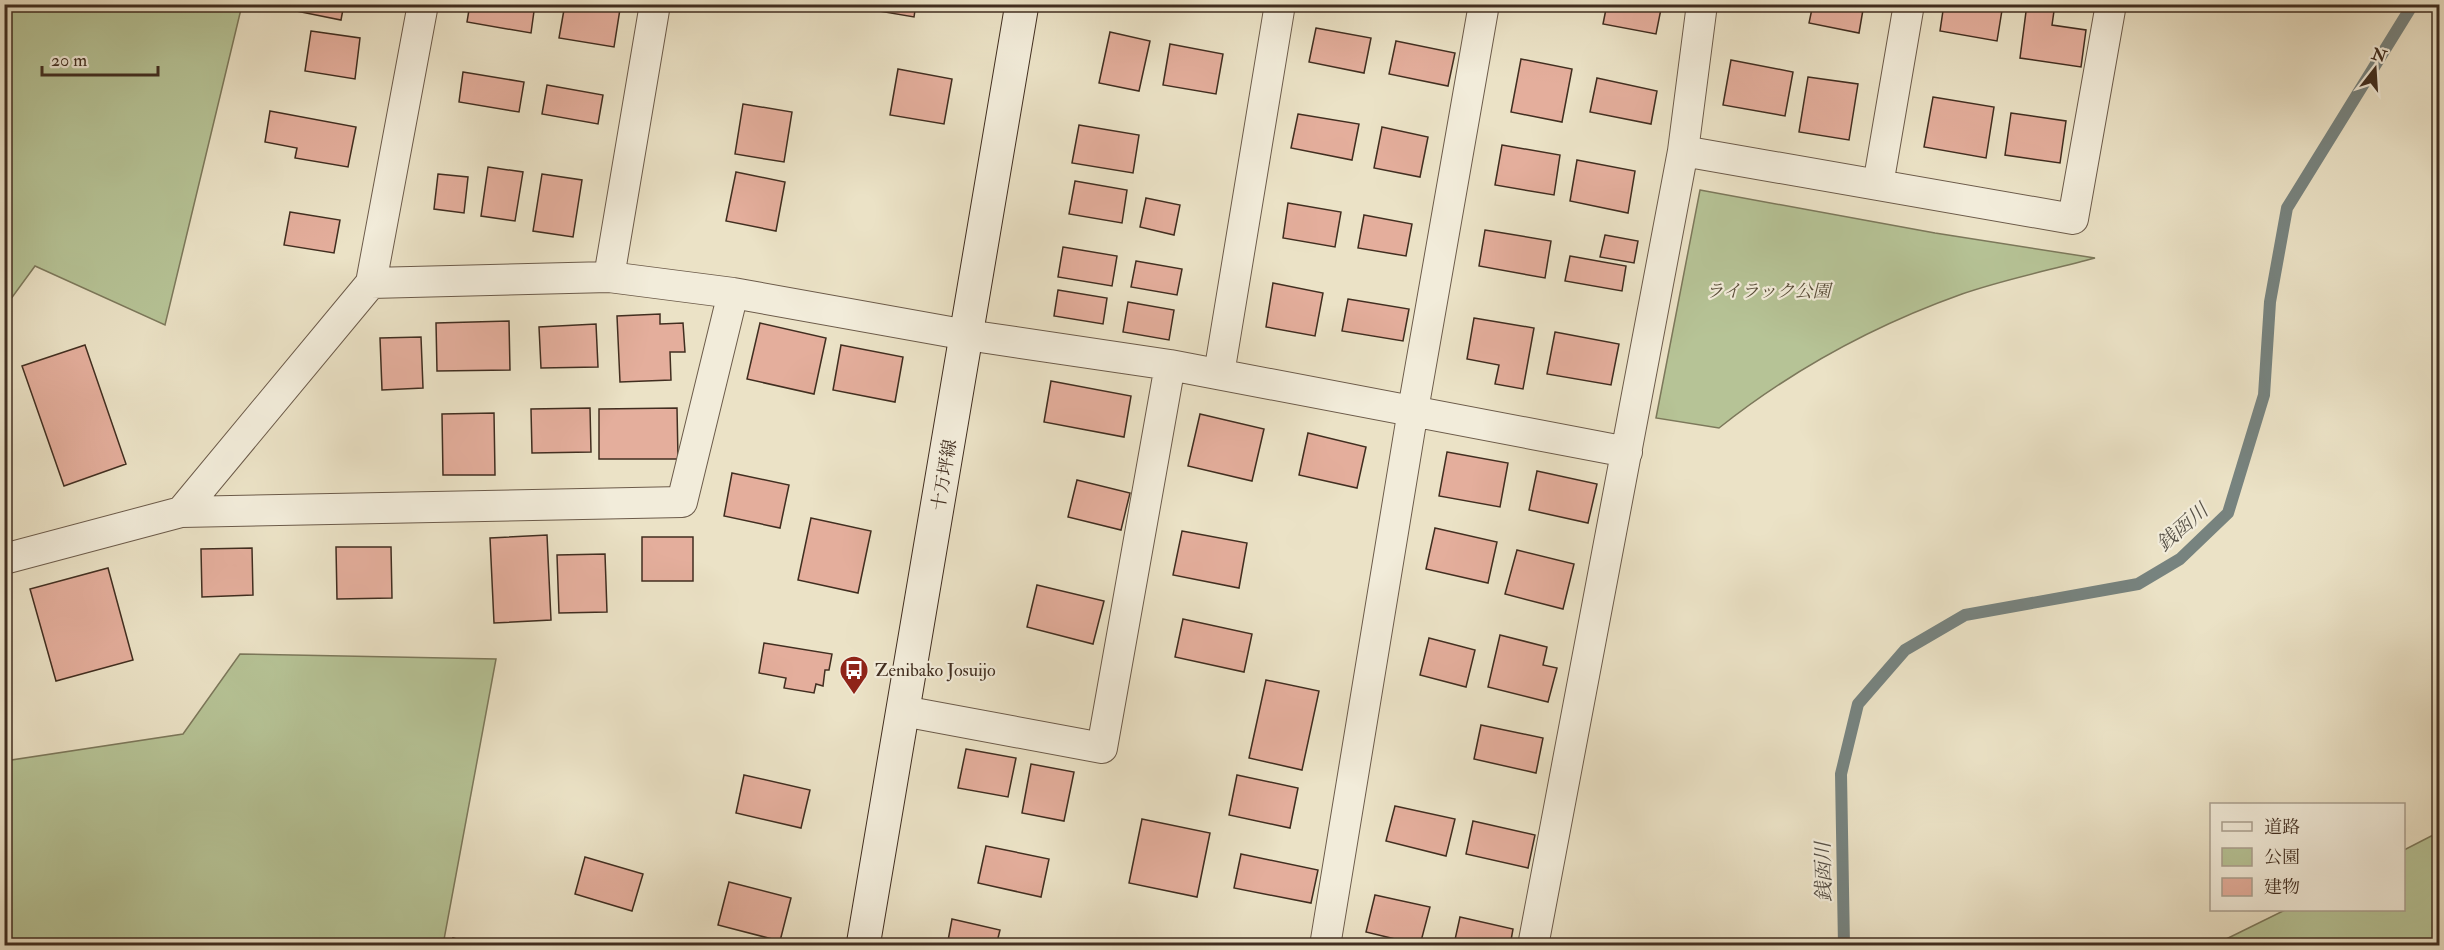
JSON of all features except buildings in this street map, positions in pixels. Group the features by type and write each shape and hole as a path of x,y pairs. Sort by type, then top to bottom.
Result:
{"street":[{"path":"180,512 371,284 423,4"},
{"path":"609,277 655,4"},
{"name":"十万坪線","path":"863,945 1022,4"},
{"path":"1219,375 1280,4"},
{"path":"1325,945 1413,410 1484,4"},
{"path":"1533,945 1683,152 1702,4"},
{"path":"1878,185 1909,4"},
{"path":"1683,152 2073,219 2110,4"},
{"path":"371,284 609,277 733,293 967,335 1170,365 1627,452"},
{"path":"4,559 180,512 682,502 733,293"},
{"path":"903,711 1102,748 1170,365"}],"green space":[{"path":"5,4 242,5 165,325 35,266 5,307"},
{"name":"ライラック公園","path":"1700,190 1935,233 2095,258 1962,294 1898,320 1805,368 1719,428 1656,418"},
{"path":"240,654 496,659 443,945 5,945 5,761 183,734"},
{"path":"2439,832 2439,945 2214,945 2283,911 2405,911 2405,849"}],"waterway":[{"name":"銭函川","path":"1844,946 1841,774 1858,704 1905,650 1965,615 2138,584 2180,559 2228,513 2264,395 2270,302 2287,208 2413,4"}],"place":[{"name":"Zenibako Josuijo","path":"854,696"}]}
